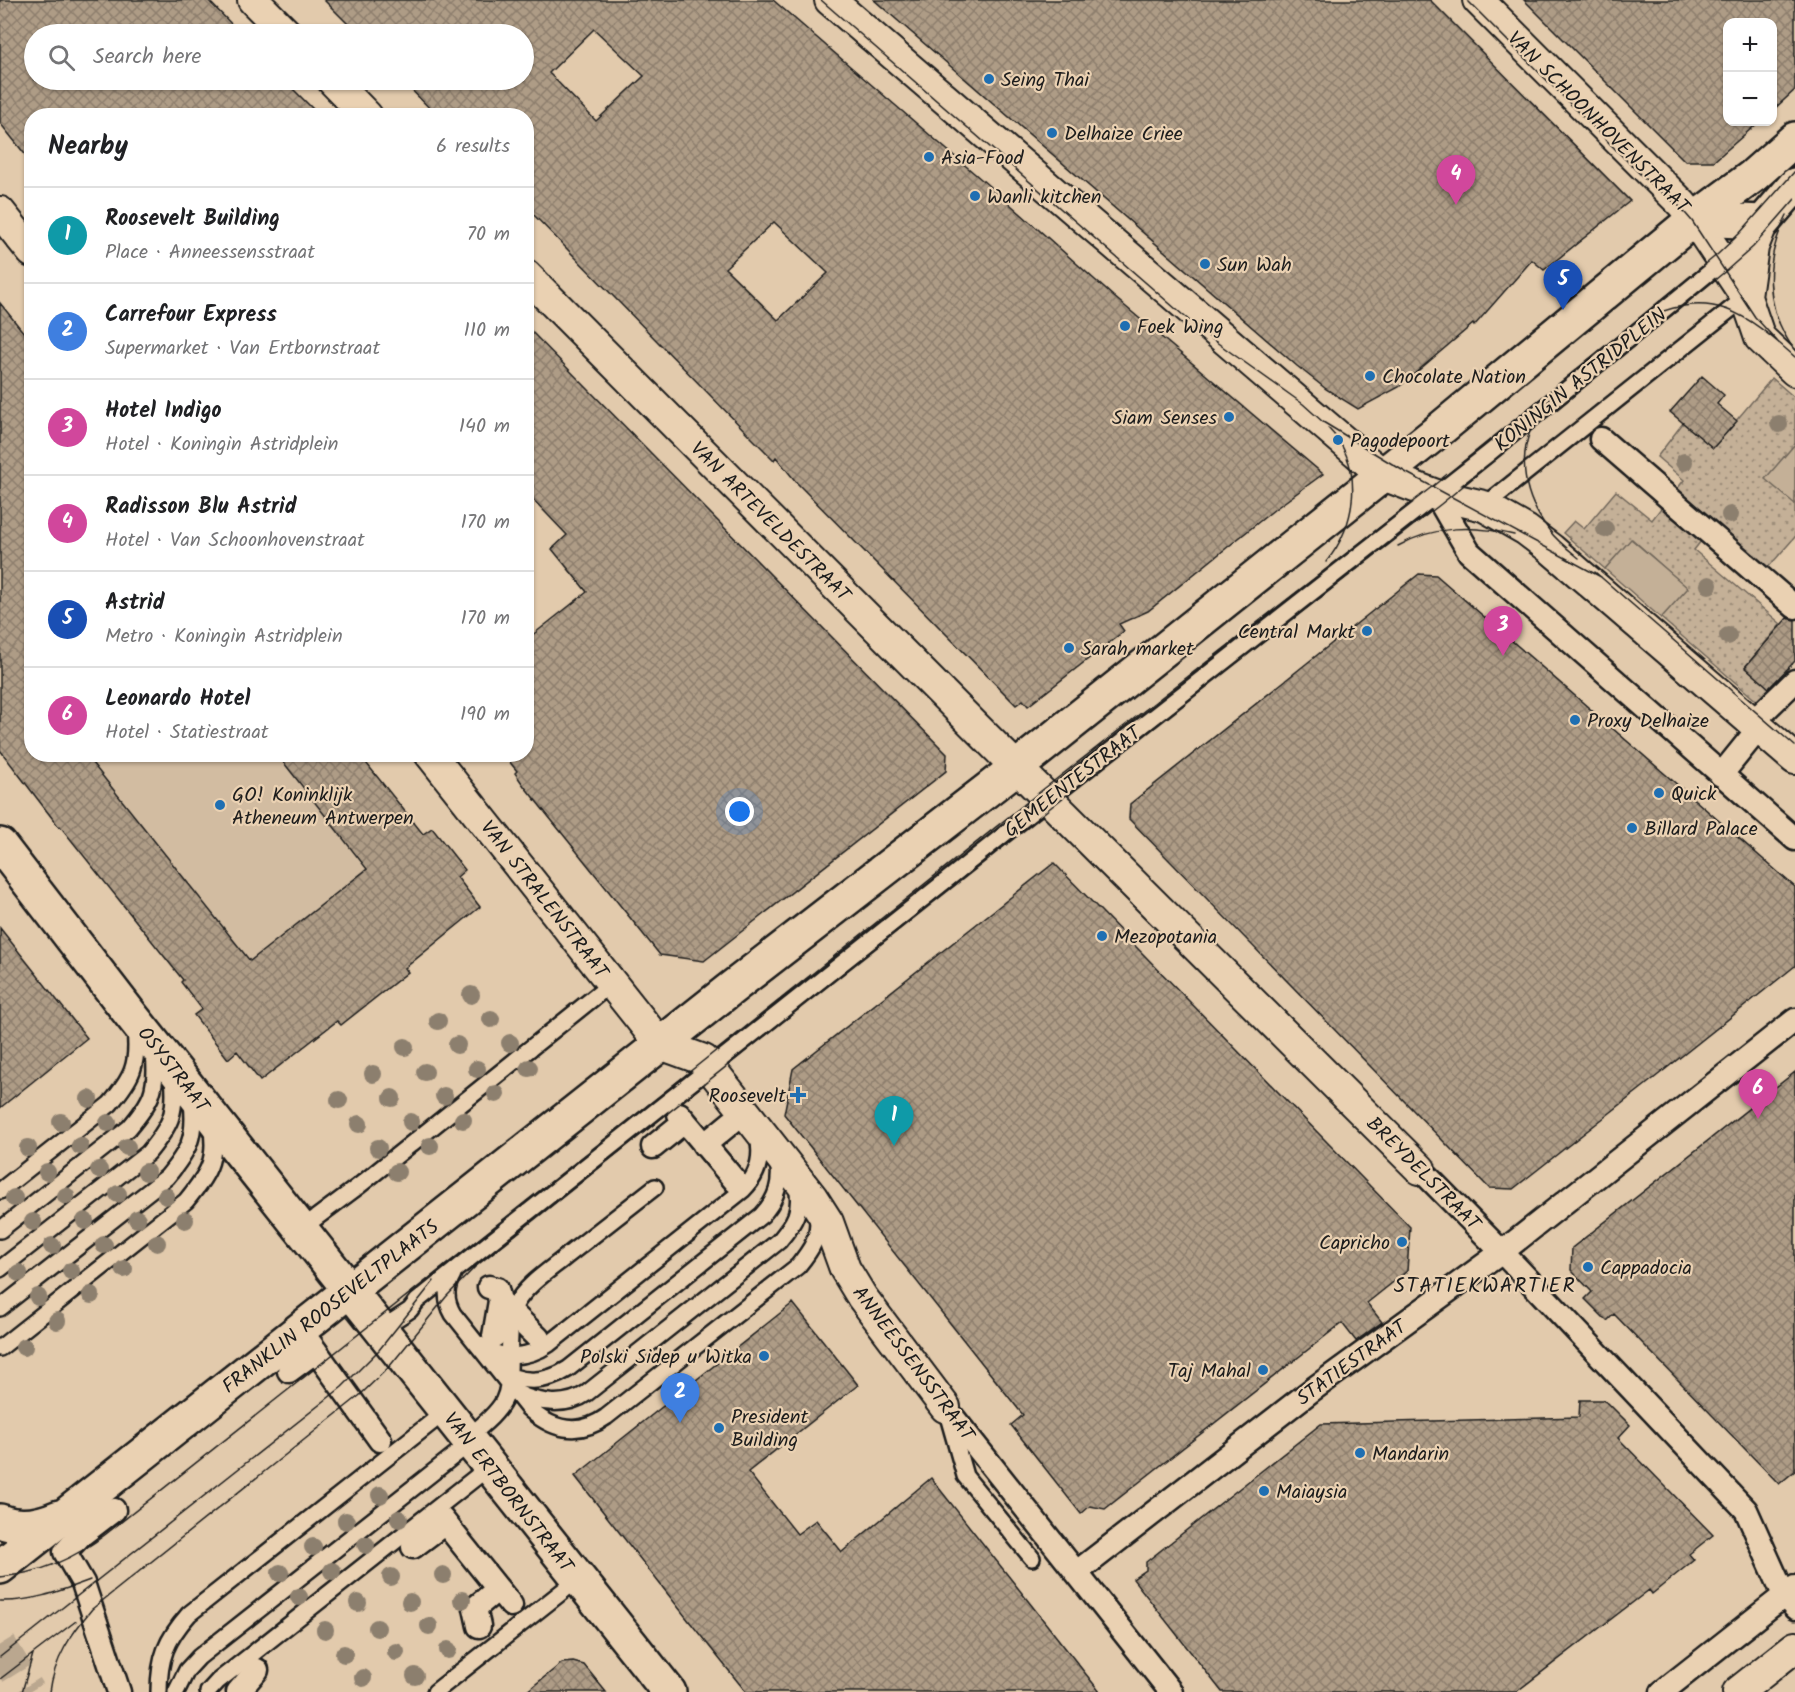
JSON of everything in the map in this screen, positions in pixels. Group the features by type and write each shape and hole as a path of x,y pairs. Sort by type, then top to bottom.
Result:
{"main road":[{"path":"660,1044 1017,767 1383,475 1694,219 1753,176 1795,139"},
{"path":"1694,219 1763,222 1795,185"},
{"name":"OSYSTRAAT","path":"0,845 158,1049 350,1290"},
{"name":"FRANKLIN ROOSEVELTPLAATS","path":"0,1567 660,1044"},
{"name":"VAN ERTBORNSTRAAT","path":"350,1290 669,1692"},
{"path":"0,1521 20,1525 43,1523 76,1507"}],"street":[{"path":"253,0 277,24"},
{"path":"830,0 1383,475 1436,495 1484,506 1526,530 1795,759"},
{"name":"VAN SCHOONHOVENSTRAAT","path":"1478,0 1682,204 1694,219"},
{"path":"342,90 360,108"},
{"path":"0,212 24,242"},
{"path":"1694,219 1746,297 1760,338 1795,371"},
{"path":"1746,297 1753,247 1763,222"},
{"name":"VAN ARTEVELDESTRAAT","path":"534,283 1017,767"},
{"path":"1600,439 1795,607"},
{"path":"1436,495 1469,552 1795,839"},
{"path":"1721,775 1759,728 1759,716 1795,681"},
{"name":"VAN STRALENSTRAAT","path":"436,762 660,1044"},
{"name":"BREYDELSTRAAT","path":"1017,767 1502,1252 1746,1510 1791,1596"},
{"name":"STATIESTRAAT","path":"1077,1572 1312,1390 1502,1252 1795,1020"},
{"name":"ANNEESSENSSTRAAT","path":"660,1044 704,1060 741,1120 769,1142 807,1190 821,1209 845,1269 862,1297 945,1407 1171,1692"},
{"path":"653,1147 682,1118 736,1182"},
{"path":"704,1145 741,1120"},
{"path":"494,1336 500,1301"},
{"path":"500,1301 538,1338"},
{"path":"289,1371 313,1347 380,1440"},
{"path":"114,1510 80,1536 65,1552 83,1583 119,1692"},
{"path":"413,1547 444,1521 505,1597 475,1608 479,1626"},
{"path":"1662,1692 1791,1596"},
{"path":"1738,1692 1795,1647"},
{"path":"222,1692 257,1670"}],"lane":[{"name":"KONINGIN ASTRIDPLEIN","path":"1436,495 1722,262 1763,222"},
{"path":"1484,506 1746,297"},
{"name":"GEMEENTESTRAAT","path":"710,1068 1436,495"},
{"path":"301,1229 360,1185 612,983"},
{"path":"0,1191 110,1104 121,1092 130,1078 135,1063 137,1046 130,1016 206,1111 211,1127 212,1159 198,1189 186,1201 0,1348"},
{"path":"0,1230 140,1117 149,1102 156,1071 154,1054 148,1039 186,1087 192,1103 194,1119 187,1151 167,1177 0,1308"},
{"path":"0,1269 159,1141 171,1119 175,1095 173,1078 158,1049"},
{"path":"381,1329 410,1310 417,1301 459,1267 710,1068"},
{"path":"470,1335 483,1347 499,1354 516,1357 533,1353 549,1344 752,1181 759,1166 761,1149 757,1132 741,1120"},
{"path":"511,1384 518,1379 535,1381 564,1371 759,1217 771,1205 778,1190 780,1173 777,1157 769,1142"},
{"path":"511,1384 528,1399 541,1402 572,1402 779,1241 790,1229 797,1214 799,1197 796,1181 788,1166"},
{"path":"222,1692 218,1682 475,1449 505,1401 511,1384 510,1325 500,1301 517,1302 526,1290 655,1187"},
{"path":"459,1267 447,1284 446,1297 453,1314 489,1359 540,1419 556,1427 574,1429 591,1426 602,1420 798,1266 809,1253 816,1238 818,1221 815,1205 807,1190"},
{"path":"945,1407 965,1476 1032,1558"},
{"path":"159,1692 159,1672 164,1650 174,1631 189,1614 446,1412"},
{"path":"177,1692 187,1670 199,1657 475,1449"},
{"path":"435,1692 578,1579"}],"shaded area":[{"name":"GO! Koninklijk Atheneum Antwerpen","path":"0,303 24,334 24,762 365,762 423,834 432,828 465,870 457,877 480,907 402,965 408,972 341,1025 335,1018 237,1052 228,1059 194,1015 202,1008 181,982 183,980 0,750"},
{"path":"1772,378 1795,398 1795,537 1765,571 1674,493 1684,480 1657,457 1683,423 1713,448"},
{"path":"1795,444 1795,504 1765,479"},
{"path":"1616,491 1652,520 1661,508 1701,541 1694,550 1781,624 1745,667 1771,689 1759,703 1661,618 1687,588 1632,539 1605,569 1563,533 1574,521 1584,529"},
{"path":"1631,539 1688,588 1661,618 1605,569"}],"building":[{"path":"0,0 208,0 231,24 24,24 24,90 294,90 312,108 24,108 24,153 0,123"},
{"path":"324,0 773,0 1113,296 1323,474 1275,509 1148,611 1119,624 1124,631 1028,706 1023,700 1016,705 797,483 776,457 774,460 534,215 534,108 429,108 412,90 534,90 534,24 348,24","holes":["594,29 644,76 596,121 549,73","774,222 828,273 778,320 725,268"]},
{"path":"874,0 1430,0 1630,201 1544,270 1532,260 1474,326 1473,324 1399,387 1358,409 1326,389 1297,366"},
{"path":"1524,0 1795,0 1795,90 1777,106 1777,18 1723,18 1723,126 1754,126 1714,161 1685,161"},
{"name":"GO! Koninklijk Atheneum Antwerpen","path":"0,303 24,333 24,762 91,762 250,961 367,869 283,762 365,762 423,834 432,828 465,870 457,877 480,907 405,968 408,972 341,1025 337,1021 260,1081 237,1051 228,1059 194,1015 202,1009 181,982 183,980 0,750"},
{"path":"534,334 947,754 946,771 704,961 660,955 524,786 510,762 534,762 534,634 587,592 552,549 567,535 534,500"},
{"path":"1702,376 1724,395 1717,404 1737,421 1713,448 1670,412"},
{"path":"1419,574 1436,575 1795,887 1795,966 1513,1189 1489,1188 1129,819 1130,804"},
{"path":"1787,618 1795,620 1795,661 1769,688 1745,667"},
{"path":"1054,863 1410,1227 1407,1271 1367,1303 1382,1322 1356,1341 1342,1323 1105,1509 1090,1506 1081,1514 1011,1425 1023,1415 784,1114 793,1069"},
{"path":"0,928 87,1038 0,1108"},
{"path":"1795,1072 1795,1471 1779,1484 1614,1314 1607,1321 1585,1299 1592,1292 1571,1270 1572,1248"},
{"path":"793,1303 858,1385 748,1472 797,1534 816,1520 842,1552 931,1478 1100,1692 746,1692 689,1621 575,1476"},
{"path":"1580,1400 1602,1400 1608,1403 1630,1425 1618,1438 1713,1535 1689,1554 1694,1560 1652,1594 1649,1590 1516,1692 1222,1692 1133,1579 1146,1570 1146,1562 1321,1424 1579,1417"},
{"path":"573,1662 584,1665 606,1692 526,1692 562,1663"}],"tunnel":[{"path":"0,1645 29,1692"}],"tram line":[{"path":"821,0 1205,334 1303,404 1323,422 1407,473 1601,577"},
{"path":"1467,0 1647,181 1679,206 1692,221 1755,317 1777,341"},
{"path":"0,1577 29,1572 69,1558 106,1534 1041,791 1433,486 1718,254 1740,233 1795,171"},
{"path":"50,1692 55,1669 65,1648 92,1609 359,1396 389,1367 446,1297 475,1267 1055,804 1441,504 1727,270 1753,247 1795,199"},
{"path":"1787,215 1774,249 1770,283 1777,316 1793,348"},
{"path":"1645,319 1668,309 1690,305 1709,305 1744,317 1761,328 1795,357"},
{"path":"1550,399 1539,414 1526,447 1524,464 1526,481 1538,514 1549,530 1559,542 1579,558"},
{"path":"1326,562 1345,531 1352,495 1352,477 1348,459 1340,443 1328,428"},
{"path":"1398,546 1427,534 1455,529 1484,530 1514,535"},
{"path":"1595,572 1795,746"},
{"path":"0,1657 342,1387 379,1350 434,1281"},
{"path":"0,1601 35,1598 90,1580"},
{"path":"0,1679 76,1621"},
{"path":"22,1692 33,1654"}],"place":[{"name":"Seing Thai","path":"989,79"},
{"name":"Delhaize Criee","path":"1052,133"},
{"name":"Asia-Food","path":"929,157"},
{"name":"Wanli kitchen","path":"975,196"},
{"name":"Radisson Blu Astrid","path":"1456,205"},
{"name":"Sun Wah","path":"1205,264"},
{"name":"Astrid","path":"1563,310"},
{"name":"Foek Wing","path":"1125,326"},
{"name":"Chocolate Nation","path":"1370,376"},
{"name":"Siam Senses","path":"1229,417"},
{"name":"Pagodepoort","path":"1338,440"},
{"name":"Central Markt","path":"1367,631"},
{"name":"Sarah market","path":"1069,648"},
{"name":"Hotel Indigo","path":"1503,656"},
{"name":"Proxy Delhaize","path":"1575,720"},
{"name":"Quick","path":"1659,793"},
{"name":"GO! Koninklijk Atheneum Antwerpen","path":"220,805"},
{"name":"Billard Palace","path":"1632,828"},
{"name":"Mezopotania","path":"1102,936"},
{"name":"Roosevelt","path":"798,1095"},
{"name":"Leonardo Hotel","path":"1758,1119"},
{"name":"Roosevelt Building","path":"894,1146"},
{"name":"Capricho","path":"1402,1242"},
{"name":"Cappadocia","path":"1588,1267"},
{"name":"Polski Sidep u Witka","path":"764,1356"},
{"name":"Taj Mahal","path":"1263,1370"},
{"name":"Carrefour Express","path":"680,1423"},
{"name":"President Building","path":"719,1428"},
{"name":"Mandarin","path":"1360,1453"},
{"name":"Maiaysia","path":"1264,1491"}],"district":[{"name":"STATIEKWARTIER","path":"1485,1285"}]}
